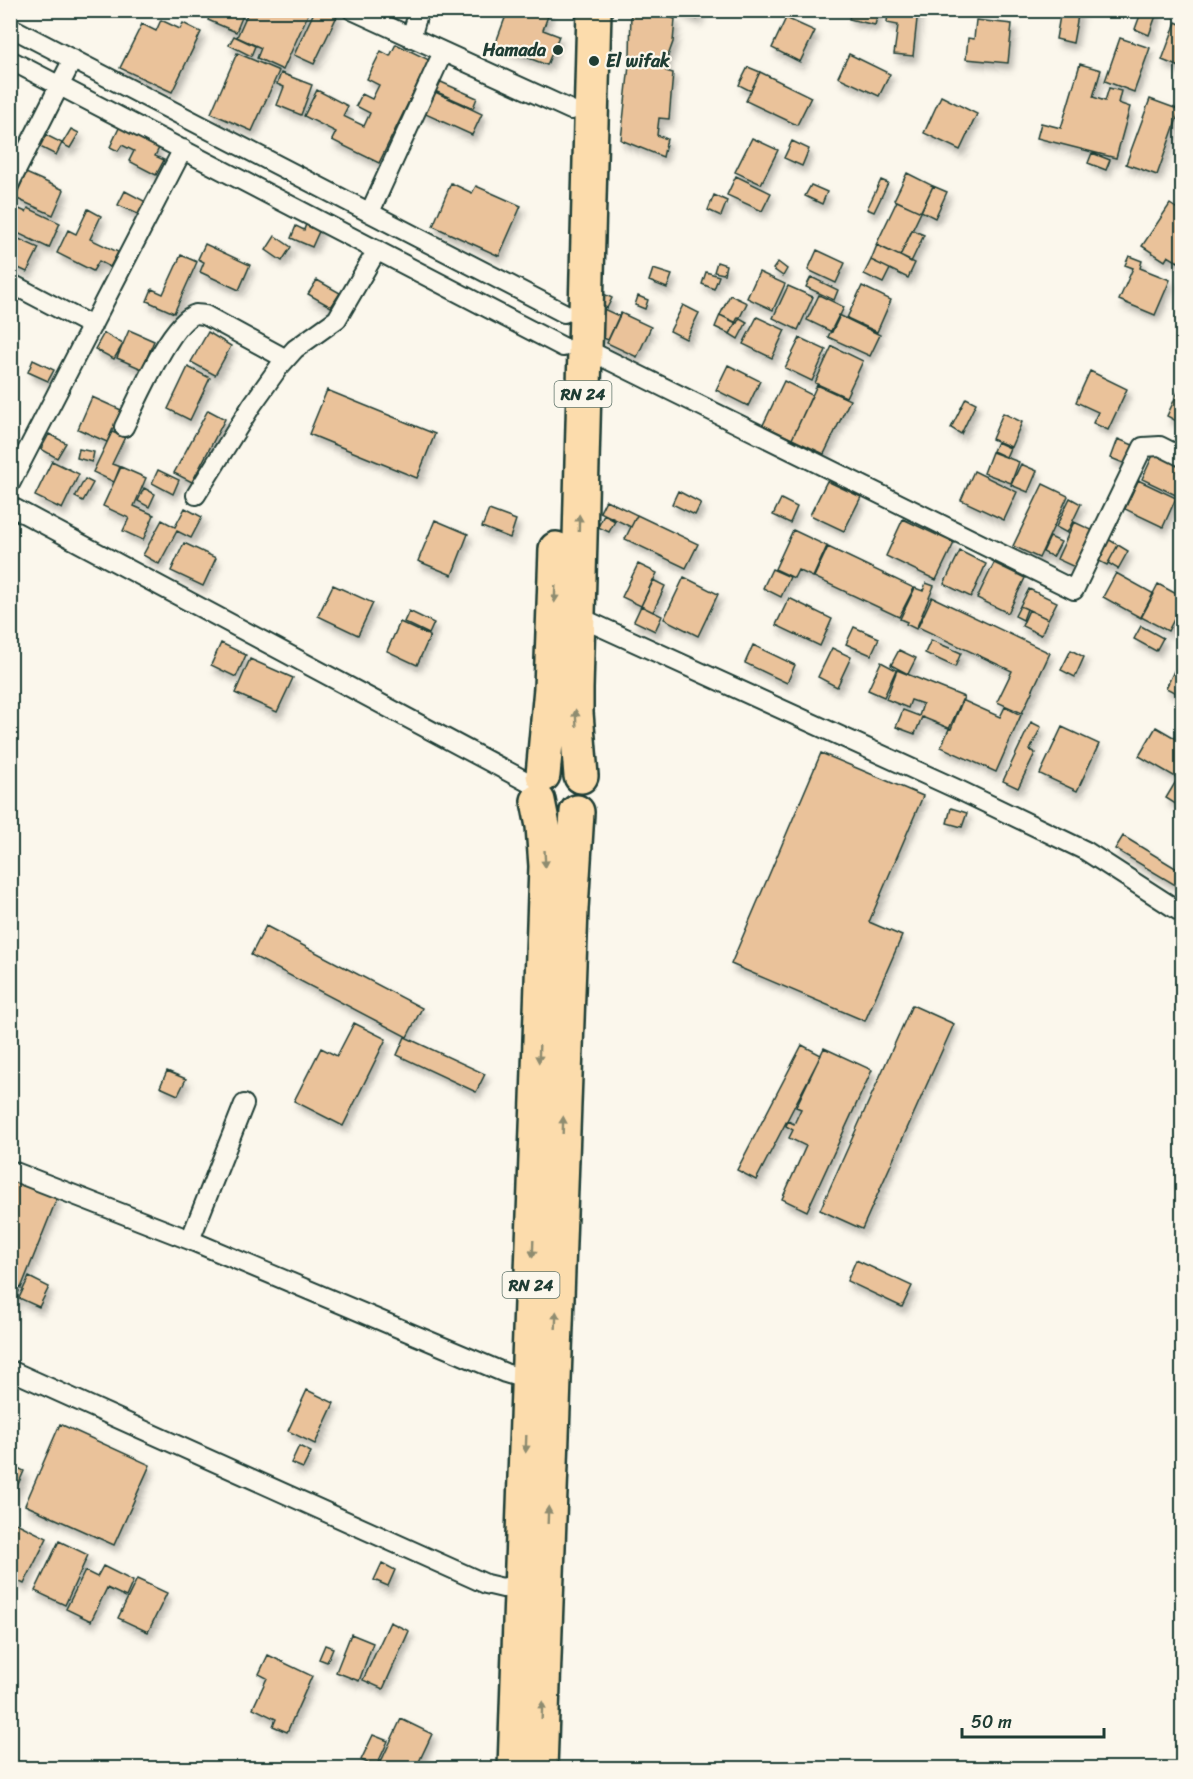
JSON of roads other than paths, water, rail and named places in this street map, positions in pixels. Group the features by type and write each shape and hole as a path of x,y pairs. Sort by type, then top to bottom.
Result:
{"highway":[{"name":"RN 24","path":"574,10 564,313 573,347 576,713 581,776"},
{"name":"RN 24","path":"515,1768 546,866 540,788 551,688 594,10"},
{"path":"558,767 575,771 581,776 585,783 586,799 577,812 570,816 555,817 542,808 540,788 550,770 558,767"},
{"name":"RN 24","path":"540,1768 570,909 577,812"}],"street":[{"path":"352,10 571,110"},
{"path":"411,38 419,10"},
{"path":"10,27 564,313"},
{"path":"370,212 443,52"},
{"path":"10,183 74,59"},
{"path":"10,60 377,250 1074,590 1143,447 1160,446 1182,457"},
{"path":"10,484 183,149"},
{"path":"196,495 252,405 286,359 295,349 337,319 377,250"},
{"path":"10,283 92,326"},
{"path":"124,427 167,343 186,320 197,314 205,315 286,359"},
{"path":"10,507 540,788"},
{"path":"577,616 959,790 1086,851 1182,913"},
{"path":"189,1240 244,1104"},
{"path":"10,1170 189,1240 494,1369 528,1380"},
{"path":"10,1370 486,1584 503,1588 521,1583"}],"place":[{"name":"Hamada","path":"558,50"},
{"name":"El wifak","path":"594,61"}]}
